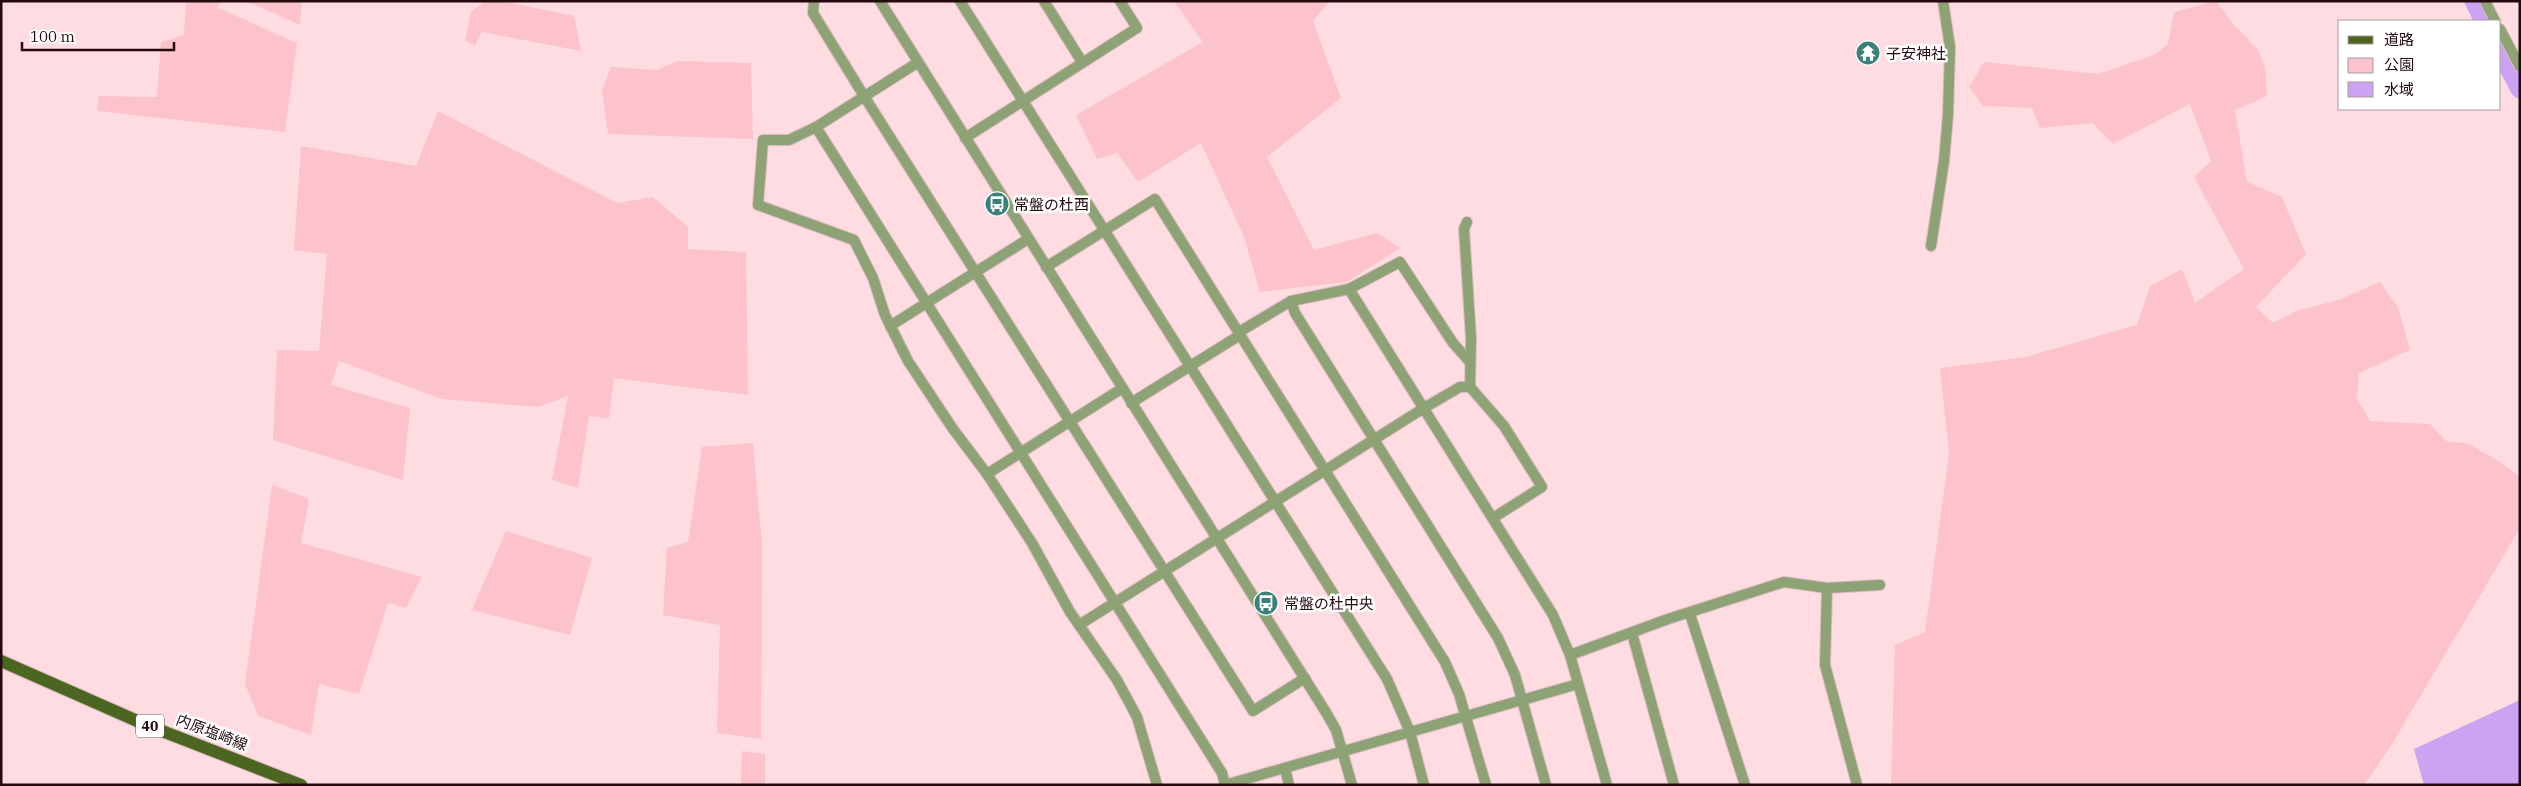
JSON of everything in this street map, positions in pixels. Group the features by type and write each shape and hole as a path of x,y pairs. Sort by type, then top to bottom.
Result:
{"main road":[{"name":"内原塩崎線","path":"1,661 144,724 301,785"}],"street":[{"path":"814,1 813,13 864,96 1253,711 1304,678"},
{"path":"880,1 917,63 1336,730 1352,785"},
{"path":"960,1 1387,679 1410,732 1424,785"},
{"path":"1044,1 1082,62"},
{"path":"965,138 1137,28 1120,1"},
{"path":"1930,246 1944,161 1948,115 1950,47 1943,1"},
{"path":"2485,1 2495,20"},
{"path":"2501,31 2520,67"},
{"path":"917,63 816,127 789,140 763,140 758,205 854,240 873,278 890,326 908,361 948,422 987,474 1032,544 1079,625 1117,680 1137,717 1157,785"},
{"path":"816,127 1222,774 1225,785 1578,684"},
{"path":"1046,268 1155,199 1440,654 1452,677 1466,716 1486,785"},
{"path":"1467,222 1464,229 1471,338 1469,361 1470,387 1504,426 1542,487 1493,518"},
{"path":"890,326 1028,239"},
{"path":"1131,403 1291,301 1349,289 1400,262 1453,343 1469,361"},
{"path":"1349,289 1542,594 1570,656 1607,785"},
{"path":"1291,301 1295,313 1486,615 1506,655 1523,700 1546,785"},
{"path":"1079,625 1424,408 1460,387 1470,387"},
{"path":"987,474 1121,388"},
{"path":"1570,656 1632,632 1784,582 1827,588 1880,585"},
{"path":"1827,588 1825,665 1857,785"},
{"path":"1690,614 1745,785"},
{"path":"1632,632 1674,785"},
{"path":"1285,768 1289,785"}],"green space":[{"path":"186,1 221,1 218,8 297,43 285,132 97,111 99,96 157,97 161,42 184,35"},
{"path":"246,1 302,1 300,25"},
{"path":"485,1 502,1 574,16 581,51 482,32 475,45 465,41 471,12"},
{"path":"1174,1 1330,1 1313,21 1341,98 1267,157 1314,250 1377,233 1400,248 1347,282 1260,292 1244,237 1201,143 1138,182 1117,153 1097,159 1076,115 1203,42"},
{"path":"2216,1 2235,26 2258,50 2265,67 2267,96 2235,110 2247,182 2282,197 2306,254 2256,307 2273,323 2299,310 2339,300 2380,282 2398,307 2410,350 2359,373 2357,399 2370,421 2430,424 2446,441 2469,444 2495,459 2520,477 2520,528 2392,744 2364,785 1891,785 1895,645 1925,632 1949,453 1940,368 2026,357 2137,325 2150,286 2182,269 2195,303 2244,269 2194,177 2211,161 2190,104 2113,144 2093,123 2040,128 2032,108 1983,106 1969,87 1984,62 2098,74 2154,55 2168,44 2174,12"},
{"path":"677,61 751,63 753,139 608,134 602,91 611,67 657,70"},
{"path":"438,111 617,203 653,197 688,227 688,249 746,252 748,395 614,378 609,418 589,416 578,488 552,480 568,396 538,407 442,399 339,361 331,385 410,408 403,480 273,440 277,350 319,351 327,254 294,250 301,146 416,166"},
{"path":"753,443 762,545 761,739 717,733 720,625 663,615 667,548 688,542 702,447"},
{"path":"272,485 309,499 301,543 422,577 406,608 388,603 359,694 319,684 311,735 258,716 245,684"},
{"path":"506,531 592,558 570,635 472,610"},
{"path":"742,751 765,754 765,785 741,785"}],"water":[{"path":"2520,700 2520,785 2424,785 2414,749"}],"waterway":[{"path":"2474,1 2484,20"},
{"path":"2501,53 2520,89"}],"place":[{"name":"子安神社","path":"1868,53"},
{"name":"常盤の杜西","path":"997,204"},
{"name":"常盤の杜中央","path":"1266,603"}]}
